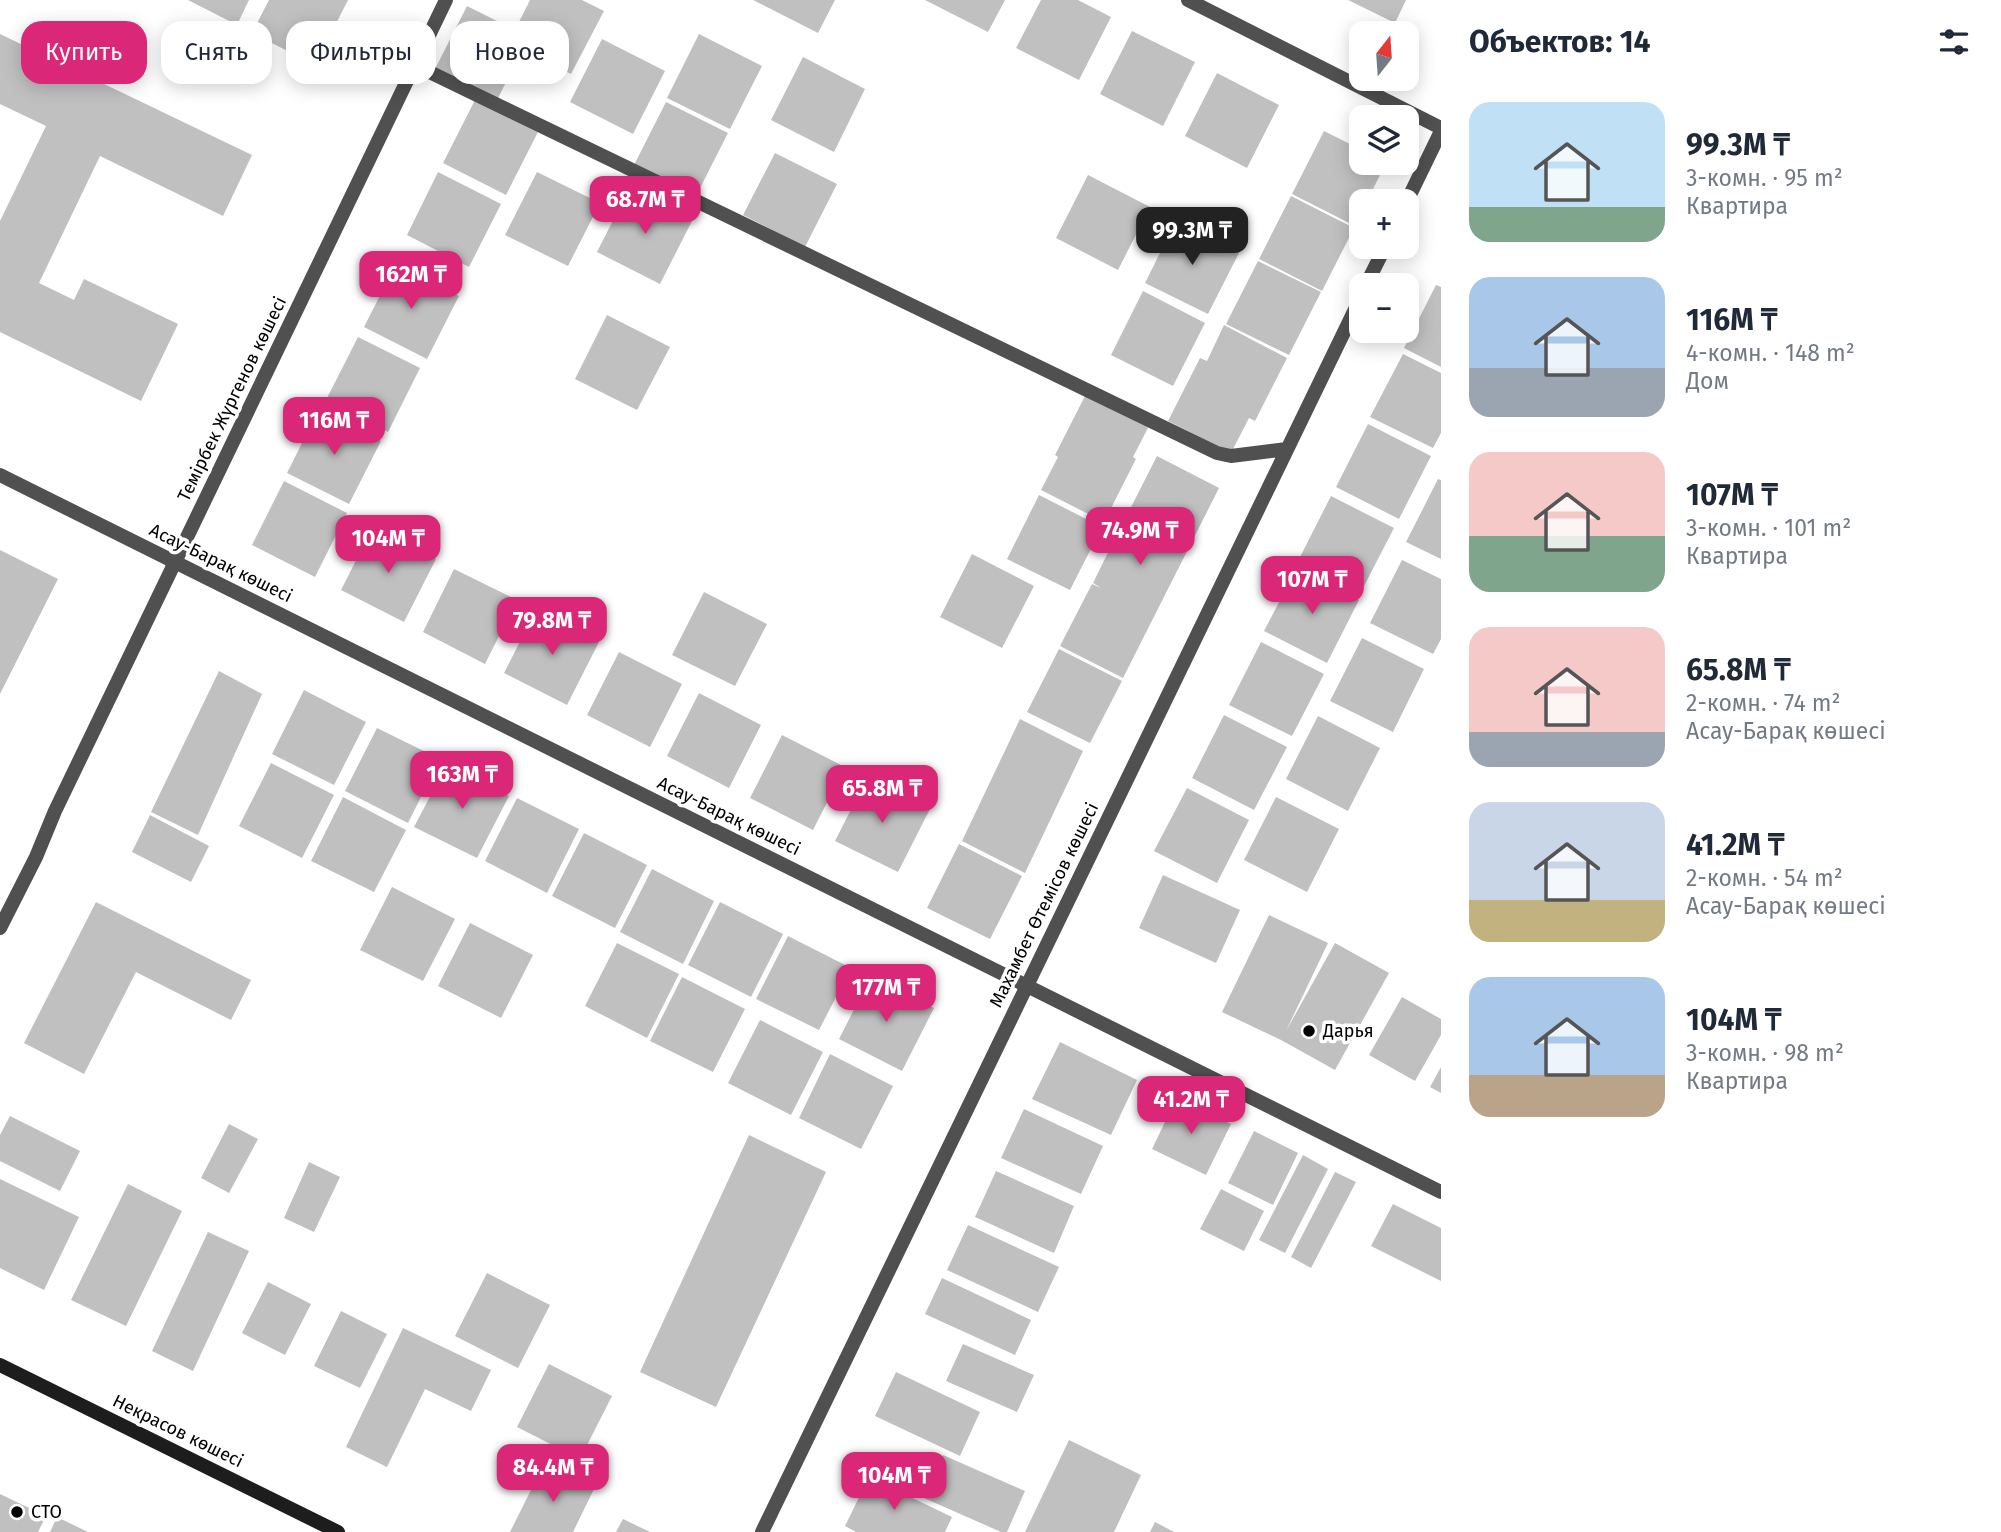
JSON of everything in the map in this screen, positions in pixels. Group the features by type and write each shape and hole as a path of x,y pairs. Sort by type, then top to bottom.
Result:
{"main road":[{"name":"Некрасов көшесі","path":"0,1365 338,1532"}],"street":[{"name":"Темірбек Жүргенов көшесі","path":"436,21 446,0"},
{"path":"1188,0 1441,130 1413,189"},
{"path":"436,75 1217,453 1231,456 1287,449"},
{"name":"Темірбек Жүргенов көшесі","path":"0,928 406,84"},
{"name":"Махамбет Өтемісов көшесі","path":"762,1532 1349,322"},
{"name":"Асау-Барақ көшесі","path":"0,475 1441,1192"}],"building":[{"path":"188,0 249,0 239,21 229,21"},
{"path":"269,0 348,0 337,21 286,21 286,50 272,43 272,21 258,21"},
{"path":"530,0 582,0 604,11 571,74 569,21 520,21"},
{"path":"753,0 835,0 818,33"},
{"path":"925,0 1005,0 988,32"},
{"path":"1041,0 1078,0 1111,17 1079,80 1016,48"},
{"path":"1348,0 1406,0 1396,21"},
{"path":"467,6 497,21 459,21"},
{"path":"1132,31 1195,62 1163,126 1100,94"},
{"path":"0,34 21,44 21,84 104,84 252,155 223,216 100,156 39,283 74,300 84,279 178,324 141,401 0,332 0,221 46,126 0,104"},
{"path":"699,34 762,66 730,129 667,98"},
{"path":"450,39 450,76 436,67"},
{"path":"602,39 665,71 633,134 570,102"},
{"path":"803,57 865,89 834,152 771,120"},
{"path":"1217,73 1279,105 1247,168 1185,136"},
{"path":"465,84 505,84 497,100"},
{"path":"475,100 538,132 506,195 443,163"},
{"path":"666,102 728,133 696,196 634,165"},
{"path":"1324,131 1349,144 1349,175 1380,175 1373,189 1349,189 1349,223 1292,194"},
{"path":"775,153 837,184 805,247 743,215"},
{"path":"438,172 501,204 469,267 407,235"},
{"path":"537,172 600,203 568,266 505,235"},
{"path":"1088,175 1150,207 1118,270 1056,238"},
{"path":"629,189 692,221 660,284 597,252"},
{"path":"1291,196 1349,225 1349,238 1322,291 1259,259"},
{"path":"1177,219 1240,251 1208,314 1145,283"},
{"path":"1258,261 1321,292 1289,355 1226,324"},
{"path":"396,264 459,296 427,359 364,327"},
{"path":"1436,285 1441,287 1441,367 1404,348 1407,343 1419,343 1419,318"},
{"path":"1143,291 1205,323 1173,386 1111,355"},
{"path":"607,315 670,347 637,410 575,379"},
{"path":"1224,325 1287,358 1255,421 1249,418 1231,453 1168,421 1200,358 1207,361"},
{"path":"358,337 420,368 388,432 326,400"},
{"path":"1403,354 1441,373 1441,433 1433,448 1370,417"},
{"path":"1087,392 1150,424 1133,457 1136,459 1104,522 1041,490 1058,457 1055,455"},
{"path":"319,409 381,441 349,504 287,473"},
{"path":"1368,424 1431,456 1399,519 1336,487"},
{"path":"1157,456 1219,488 1123,678 1060,646 1092,584 1101,588 1093,583 1124,520 1133,524 1125,519"},
{"path":"1438,479 1441,480 1441,559 1406,542"},
{"path":"284,481 347,513 315,577 252,545"},
{"path":"1039,495 1102,527 1070,590 1007,559"},
{"path":"1331,496 1394,528 1362,590 1299,559"},
{"path":"373,527 436,559 404,622 341,590"},
{"path":"0,550 58,579 0,694"},
{"path":"972,554 1034,586 1002,648 940,617"},
{"path":"1402,560 1441,579 1441,639 1433,654 1370,623"},
{"path":"1297,568 1359,600 1327,663 1264,631"},
{"path":"454,569 517,600 485,664 423,632"},
{"path":"704,592 767,624 735,686 672,655"},
{"path":"536,610 599,642 567,705 504,673"},
{"path":"1362,638 1424,669 1393,732 1330,701"},
{"path":"1261,642 1324,674 1292,736 1229,705"},
{"path":"1059,649 1122,681 1090,743 1027,712"},
{"path":"619,652 682,684 650,747 587,715"},
{"path":"219,671 262,694 198,835 151,812"},
{"path":"304,690 366,722 334,785 272,754"},
{"path":"699,693 761,725 729,788 667,756"},
{"path":"1224,715 1287,747 1254,810 1192,778"},
{"path":"1318,716 1380,748 1348,811 1286,779"},
{"path":"1020,719 1083,751 1025,873 962,841"},
{"path":"377,728 440,759 408,823 345,791"},
{"path":"782,735 845,767 813,830 750,798"},
{"path":"271,763 334,795 302,858 239,826"},
{"path":"447,764 509,796 477,858 414,827"},
{"path":"867,778 930,809 898,872 835,841"},
{"path":"1187,788 1249,820 1217,883 1154,851"},
{"path":"343,797 406,830 374,892 311,861"},
{"path":"1276,797 1339,829 1307,892 1244,860"},
{"path":"517,798 579,829 547,893 485,861"},
{"path":"150,815 209,846 191,882 132,852"},
{"path":"584,833 647,865 615,928 552,896"},
{"path":"959,844 1022,876 990,939 927,908"},
{"path":"652,869 714,901 683,964 620,932"},
{"path":"1163,875 1240,910 1216,963 1139,928"},
{"path":"392,887 455,919 423,981 360,950"},
{"path":"96,902 251,980 231,1020 136,972 84,1074 24,1043"},
{"path":"720,902 783,934 751,997 688,965"},
{"path":"1269,915 1328,943 1286,1031 1335,943 1389,973 1335,1070 1222,1012"},
{"path":"470,923 533,955 501,1018 438,986"},
{"path":"788,936 851,968 819,1030 756,999"},
{"path":"617,943 679,974 647,1038 585,1006"},
{"path":"871,976 934,1008 902,1071 839,1039"},
{"path":"682,977 745,1009 713,1072 650,1041"},
{"path":"1402,997 1441,1019 1441,1035 1415,1081 1369,1055"},
{"path":"760,1020 823,1052 791,1115 728,1083"},
{"path":"1060,1042 1137,1080 1111,1135 1032,1099"},
{"path":"830,1054 893,1086 861,1149 799,1118"},
{"path":"1441,1067 1441,1093 1430,1087"},
{"path":"1177,1097 1231,1124 1206,1175 1152,1149"},
{"path":"1024,1109 1103,1146 1081,1194 1001,1158"},
{"path":"10,1116 80,1151 60,1191 0,1161 0,1135"},
{"path":"229,1124 258,1139 229,1193 201,1178"},
{"path":"1254,1131 1298,1153 1273,1205 1228,1183"},
{"path":"749,1135 826,1172 716,1407 640,1372"},
{"path":"1303,1155 1328,1169 1285,1253 1259,1240"},
{"path":"309,1162 340,1177 314,1232 284,1218"},
{"path":"996,1171 1074,1206 1054,1253 975,1217"},
{"path":"1335,1172 1356,1182 1311,1268 1291,1257"},
{"path":"0,1179 79,1217 44,1290 0,1268"},
{"path":"128,1184 182,1211 126,1326 71,1300"},
{"path":"1221,1189 1264,1211 1244,1251 1200,1229"},
{"path":"1393,1204 1441,1228 1441,1281 1371,1246"},
{"path":"968,1225 1059,1267 1038,1312 947,1270"},
{"path":"208,1232 249,1251 193,1371 152,1351"},
{"path":"487,1273 550,1305 518,1368 455,1336"},
{"path":"942,1278 1031,1320 1015,1355 925,1314"},
{"path":"268,1282 311,1304 285,1355 242,1333"},
{"path":"341,1311 387,1334 360,1388 314,1366"},
{"path":"403,1328 491,1370 471,1411 425,1389 387,1467 346,1447"},
{"path":"963,1344 1034,1375 1017,1412 946,1381"},
{"path":"549,1364 612,1396 580,1459 517,1427"},
{"path":"896,1372 980,1412 960,1456 875,1416"},
{"path":"1069,1440 1141,1475 1114,1532 1025,1532"},
{"path":"943,1455 1025,1491 1007,1532 1001,1532 924,1498"},
{"path":"544,1464 594,1489 573,1532 510,1532"},
{"path":"869,1477 952,1517 945,1532 856,1532 845,1526"},
{"path":"0,1494 46,1516 38,1532 0,1532"},
{"path":"57,1517 88,1532 50,1532"},
{"path":"623,1519 650,1532 616,1532"},
{"path":"1155,1522 1174,1532 1150,1532"}],"place":[{"name":"Дарья","path":"1309,1031"},
{"name":"СТО","path":"17,1512"}]}
